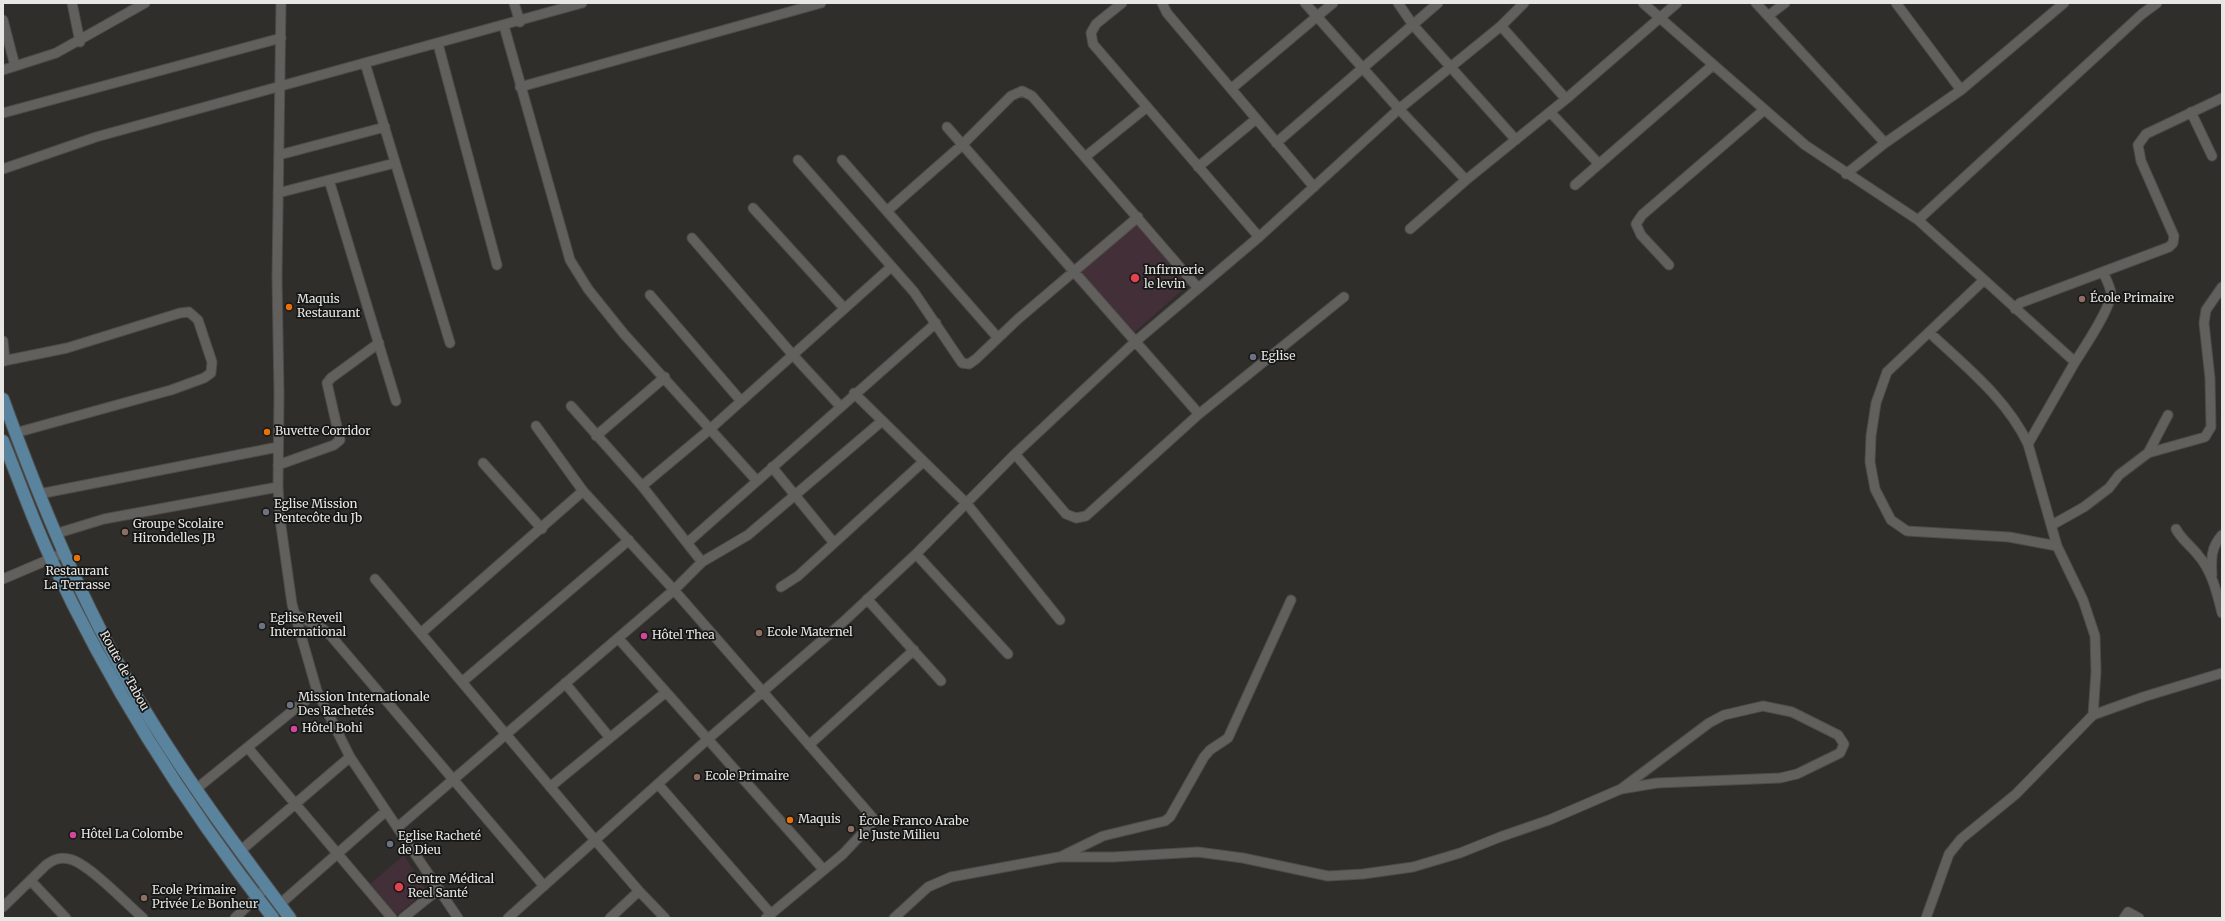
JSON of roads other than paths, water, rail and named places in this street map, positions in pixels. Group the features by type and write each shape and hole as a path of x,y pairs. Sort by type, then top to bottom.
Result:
{"main road":[{"name":"Route de Tabou","path":"3,399 55,534 98,624 137,696 196,789 240,852 290,918"},
{"name":"Route de Tabou","path":"3,441 51,559 128,707 170,776 273,918"}],"street":[{"path":"72,3 80,42"},
{"path":"3,70 56,53 80,42 144,3"},
{"path":"281,3 278,193 278,488 280,519 292,604 317,691 350,757 458,918"},
{"path":"514,3 520,22"},
{"path":"3,169 96,137 520,22 582,3"},
{"path":"520,87 820,3"},
{"path":"1122,3 1096,24 1091,33 1093,44 1259,237"},
{"path":"1162,3 1167,13 1314,187"},
{"path":"1305,3 1399,109 1466,180"},
{"path":"1231,89 1333,3"},
{"path":"1398,3 1413,25 1516,140"},
{"path":"1276,143 1438,3"},
{"path":"508,918 708,739 763,693 916,554 1015,454 1136,341 1259,237 1399,109 1501,26 1524,3"},
{"path":"1643,3 1805,145 1846,174 1918,220 2075,362"},
{"path":"1410,229 1466,180 1566,99 1677,3"},
{"path":"1756,3 1885,143"},
{"path":"1768,16 1785,3"},
{"path":"1896,3 1961,90"},
{"path":"1846,174 1885,143 1961,90 2064,3"},
{"path":"1918,220 2142,14 2157,3"},
{"path":"3,20 15,66"},
{"path":"504,26 570,260 588,289 624,334 665,377 709,430 757,481"},
{"path":"1501,26 1566,99"},
{"path":"3,113 281,38"},
{"path":"438,44 496,265"},
{"path":"365,63 450,344"},
{"path":"1575,185 1714,65"},
{"path":"887,211 962,145 1011,96 1022,91 1032,96 1198,288"},
{"path":"2015,309 2020,303 2169,247 2173,243 2174,236 2141,161 2138,145 2146,134 2222,98"},
{"path":"1085,157 1146,107"},
{"path":"1670,265 1641,235 1636,224 1642,215 1764,110"},
{"path":"1550,112 1599,164"},
{"path":"2191,112 2212,156"},
{"path":"1198,167 1256,119"},
{"path":"279,155 385,127"},
{"path":"946,127 1199,414"},
{"path":"798,160 914,292 962,363 969,364 973,361 1073,272 1138,217"},
{"path":"842,160 998,338"},
{"path":"278,193 395,163"},
{"path":"329,180 396,401"},
{"path":"753,208 844,308"},
{"path":"692,238 792,354 840,406"},
{"path":"642,486 709,430 792,354 891,267"},
{"path":"2028,444 2091,336 2110,298 2109,287 2103,272"},
{"path":"1984,280 1888,372 1876,403 1871,436 1870,462 1875,489 1892,520 1907,531 2009,537 2057,546"},
{"path":"2148,453 2205,437 2211,427 2210,378 2204,323 2206,310 2222,287"},
{"path":"650,295 740,401"},
{"path":"1015,454 1066,514 1082,518 1199,414 1344,297"},
{"path":"3,341 4,361 67,348 180,313 189,312 198,320 212,362 211,373 204,378 171,390 15,432"},
{"path":"687,543 854,393 936,323"},
{"path":"1930,333 2006,408 2020,427 2028,444 2057,546 2083,600 2095,636 2096,672 2092,715"},
{"path":"278,465 334,445 340,440 327,383 331,378 378,343"},
{"path":"596,436 665,377"},
{"path":"854,393 967,504 1060,620"},
{"path":"571,406 596,436 642,486 702,562"},
{"path":"2052,525 2084,507 2148,453 2168,415"},
{"path":"398,827 674,590 702,562 748,535 794,494 882,421"},
{"path":"536,426 583,492 674,590 873,820 844,854 823,869 769,916 658,784"},
{"path":"39,494 278,447"},
{"path":"781,587 793,581 924,462"},
{"path":"483,463 542,529"},
{"path":"772,467 834,543"},
{"path":"55,534 104,519 278,488"},
{"path":"421,633 583,492"},
{"path":"2176,529 2179,535 2203,561 2212,579 2222,611"},
{"path":"2212,579 2214,544 2222,535"},
{"path":"462,682 629,540"},
{"path":"3,579 64,553"},
{"path":"916,554 1008,654"},
{"path":"375,579 638,891 665,918"},
{"path":"867,599 941,681"},
{"path":"1059,857 1103,836 1165,821 1170,817 1204,757 1210,750 1228,738 1291,600"},
{"path":"296,614 323,629 331,636 452,780 544,886"},
{"path":"618,638 823,869"},
{"path":"809,745 914,650"},
{"path":"1926,918 1949,854 1960,839 2016,794 2092,715 2222,673"},
{"path":"565,683 610,738"},
{"path":"196,789 317,691"},
{"path":"550,787 666,692"},
{"path":"894,918 928,887 951,877 1059,857 1113,857 1198,852 1243,858 1328,876 1363,874 1413,867 1460,853 1549,820 1621,789 1709,723 1724,715 1763,706 1792,712 1838,735 1844,744 1840,753 1797,774 1780,778 1657,783 1621,789"},
{"path":"248,748 392,918"},
{"path":"240,852 350,757"},
{"path":"280,904 338,855 386,811"},
{"path":"3,907 54,860 70,859 80,863 143,918"},
{"path":"31,880 66,918"},
{"path":"236,918 267,887"},
{"path":"403,918 439,889"},
{"path":"610,918 638,891"},
{"path":"2124,918 2128,912 2139,918"}],"place":[{"name":"Infirmerie le levin","path":"1135,278"},
{"name":"École Primaire","path":"2082,299"},
{"name":"Maquis Restaurant","path":"289,307"},
{"name":"Eglise","path":"1253,357"},
{"name":"Buvette Corridor","path":"267,432"},
{"name":"Eglise Mission Pentecôte du Jb","path":"266,512"},
{"name":"Groupe Scolaire Hirondelles JB","path":"125,532"},
{"name":"Restaurant La Terrasse","path":"77,558"},
{"name":"Eglise Reveil International","path":"262,626"},
{"name":"Ecole Maternel","path":"759,633"},
{"name":"Hôtel Thea","path":"644,636"},
{"name":"Mission Internationale Des Rachetés","path":"290,705"},
{"name":"Hôtel Bohi","path":"294,729"},
{"name":"Ecole Primaire","path":"697,777"},
{"name":"Maquis","path":"790,820"},
{"name":"École Franco Arabe le Juste Milieu","path":"851,829"},
{"name":"Hôtel La Colombe","path":"73,835"},
{"name":"Eglise Racheté de Dieu","path":"390,844"},
{"name":"Centre Médical Reel Santé","path":"399,887"},
{"name":"Ecole Primaire Privée Le Bonheur","path":"144,898"}]}
